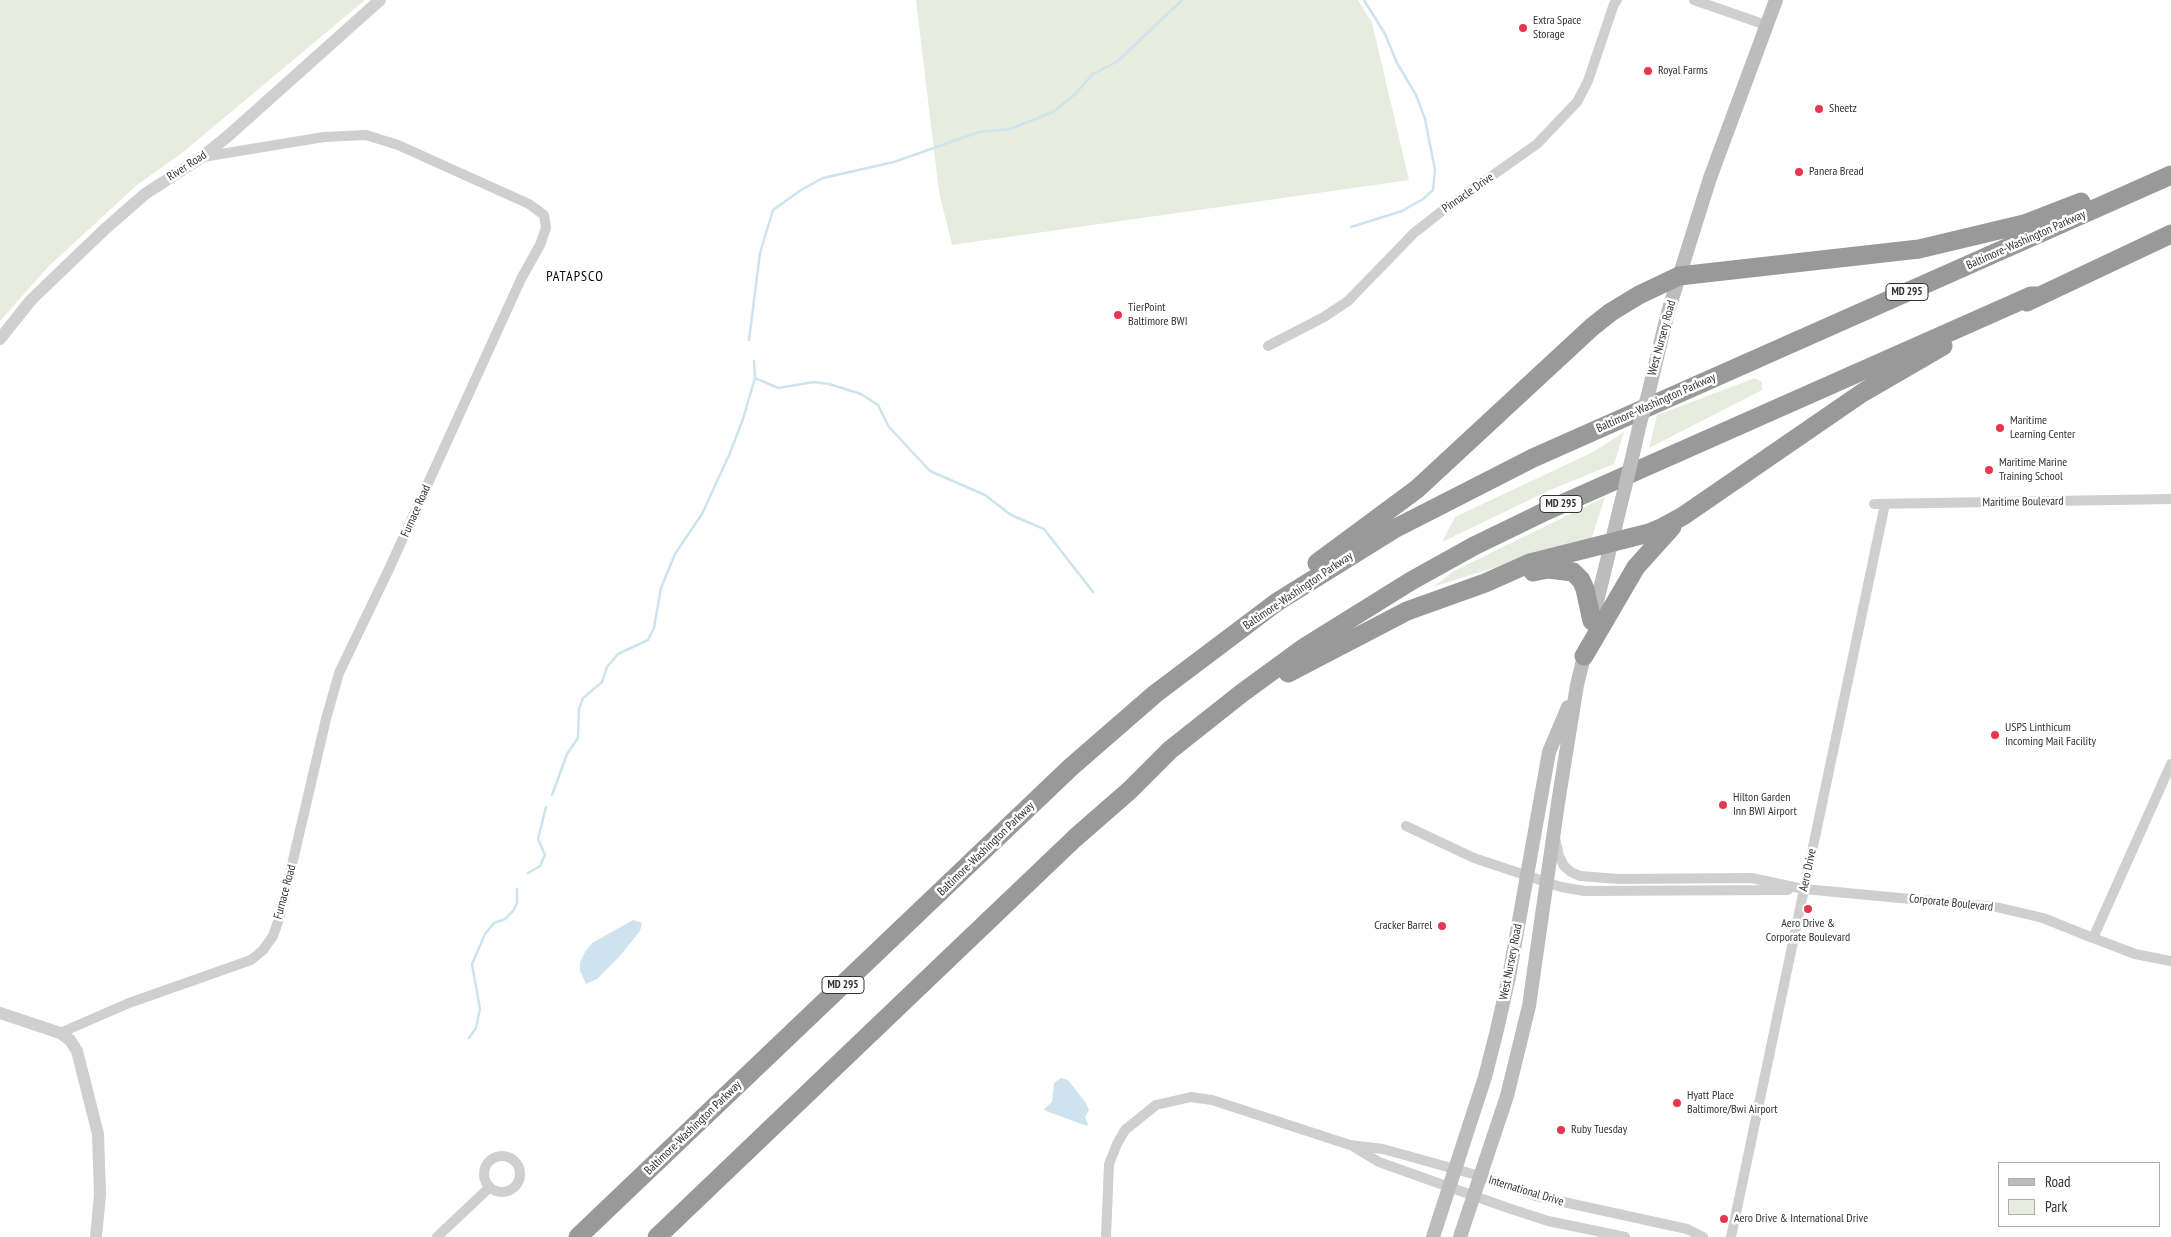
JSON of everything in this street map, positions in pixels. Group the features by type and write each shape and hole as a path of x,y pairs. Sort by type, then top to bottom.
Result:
{"highway":[{"path":"1155,694 1209,643 1417,489 1611,312 1639,295 1679,276 1919,249 2024,224 2171,168"},
{"name":"Baltimore-Washington Parkway","path":"578,1237 1071,768 1155,694 1277,602 1340,561 1451,498 1541,454 2171,175"},
{"name":"MD 295","path":"657,1237 1170,750 1242,693 1306,647 1378,600 1474,546 1640,468 2031,296 2038,296 2171,234"},
{"path":"1130,790 1247,699 1282,676 1407,612 1485,583 1530,563 1649,533 1683,516 1862,394 1935,350 2038,296"},
{"path":"1584,656 1636,567 1683,516"},
{"path":"1485,583 1548,569 1573,572 1581,580 1592,621"},
{"path":"585,1237 602,1214"}],"main road":[{"name":"West Nursery Road","path":"1460,1237 1519,1052 1529,1006 1577,685 1648,395 1679,276 1710,178 1776,0"},
{"name":"West Nursery Road","path":"1433,1237 1496,1034 1509,977 1549,752 1577,685"},
{"path":"1548,882 1540,866 1557,771 1549,752"}],"street":[{"name":"River Road","path":"0,339 31,300 104,229 145,194 202,157 380,0"},
{"name":"Pinnacle Drive","path":"1268,346 1324,317 1348,301 1414,233 1537,144 1577,102 1588,81 1617,0"},
{"path":"1694,0 1766,25"},
{"name":"Furnace Road","path":"60,1033 129,1003 251,960 263,950 273,936 282,909 326,719 339,673 393,561 521,279 540,245 546,228 544,215 529,204 398,145 366,135 324,137 202,157"},
{"name":"Maritime Boulevard","path":"1874,504 2171,499"},
{"name":"Aero Drive","path":"1731,1237 1886,504"},
{"path":"2093,938 2171,764"},
{"name":"Corporate Boulevard","path":"1406,826 1474,858 1548,882 1584,891 1804,889 1996,907 2043,918 2135,954 2171,961"},
{"name":"Corporate Boulevard","path":"1554,836 1559,856 1564,866 1580,876 1619,879 1751,878 1804,889"},
{"path":"0,1012 60,1033 70,1040 77,1051 98,1134 100,1188 96,1237"},
{"name":"International Drive","path":"1106,1237 1110,1162 1125,1130 1156,1105 1191,1097 1212,1100 1350,1145 1383,1149 1480,1176 1536,1196 1687,1229 1703,1237"},
{"name":"International Drive","path":"1350,1145 1379,1162 1449,1188 1548,1220 1625,1237"},
{"path":"437,1237 490,1187"}],"green space":[{"path":"0,0 365,0 182,153 137,185 49,266 0,321"},
{"path":"916,0 1358,0 1372,23 1409,180 952,245 939,192"},
{"path":"1755,378 1762,382 1762,390 1649,448 1657,415"},
{"path":"1624,432 1614,464 1550,490 1442,542 1455,517 1593,452"},
{"path":"1605,497 1591,540 1531,556 1433,587 1454,571"}],"water":[{"path":"633,920 642,923 640,931 619,957 597,979 586,984 580,971 580,962 585,952 592,943"},
{"path":"1061,1078 1068,1080 1086,1103 1089,1110 1085,1117 1087,1126 1044,1109 1052,1102 1054,1083"}],"waterway":[{"path":"749,340 760,253 773,210 801,190 823,178 894,162 979,132 1010,129 1053,112 1075,94 1093,74 1118,61 1182,0"},
{"path":"1351,227 1402,211 1423,199 1433,190 1435,170 1425,119 1416,95 1397,63 1385,34 1364,0"},
{"path":"552,795 567,754 578,738 579,709 583,698 602,682 607,667 618,654 648,640 654,628 661,588 675,554 702,514 730,453 743,419 755,378 754,361"},
{"path":"755,378 778,388 814,382 829,384 861,394 878,405 889,427 930,471 985,495 1011,515 1044,529 1093,592"},
{"path":"528,873 540,866 545,855 538,839 546,807"},
{"path":"469,1038 476,1028 480,1009 472,964 485,934 494,923 505,919 513,911 517,903 517,889"}],"place":[{"name":"Extra Space Storage","path":"1523,28"},
{"name":"Royal Farms","path":"1648,71"},
{"name":"Sheetz","path":"1819,109"},
{"name":"Panera Bread","path":"1799,172"},
{"name":"TierPoint Baltimore BWI","path":"1118,315"},
{"name":"Maritime Learning Center","path":"2000,428"},
{"name":"Maritime Marine Training School","path":"1989,470"},
{"name":"USPS Linthicum Incoming Mail Facility","path":"1995,735"},
{"name":"Hilton Garden Inn BWI Airport","path":"1723,805"},
{"name":"Aero Drive & Corporate Boulevard","path":"1808,909"},
{"name":"Cracker Barrel","path":"1442,926"},
{"name":"Hyatt Place Baltimore/Bwi Airport","path":"1677,1103"},
{"name":"Ruby Tuesday","path":"1561,1130"},
{"name":"Aero Drive & International Drive","path":"1724,1219"}],"district":[{"name":"PATAPSCO","path":"575,277"}]}
